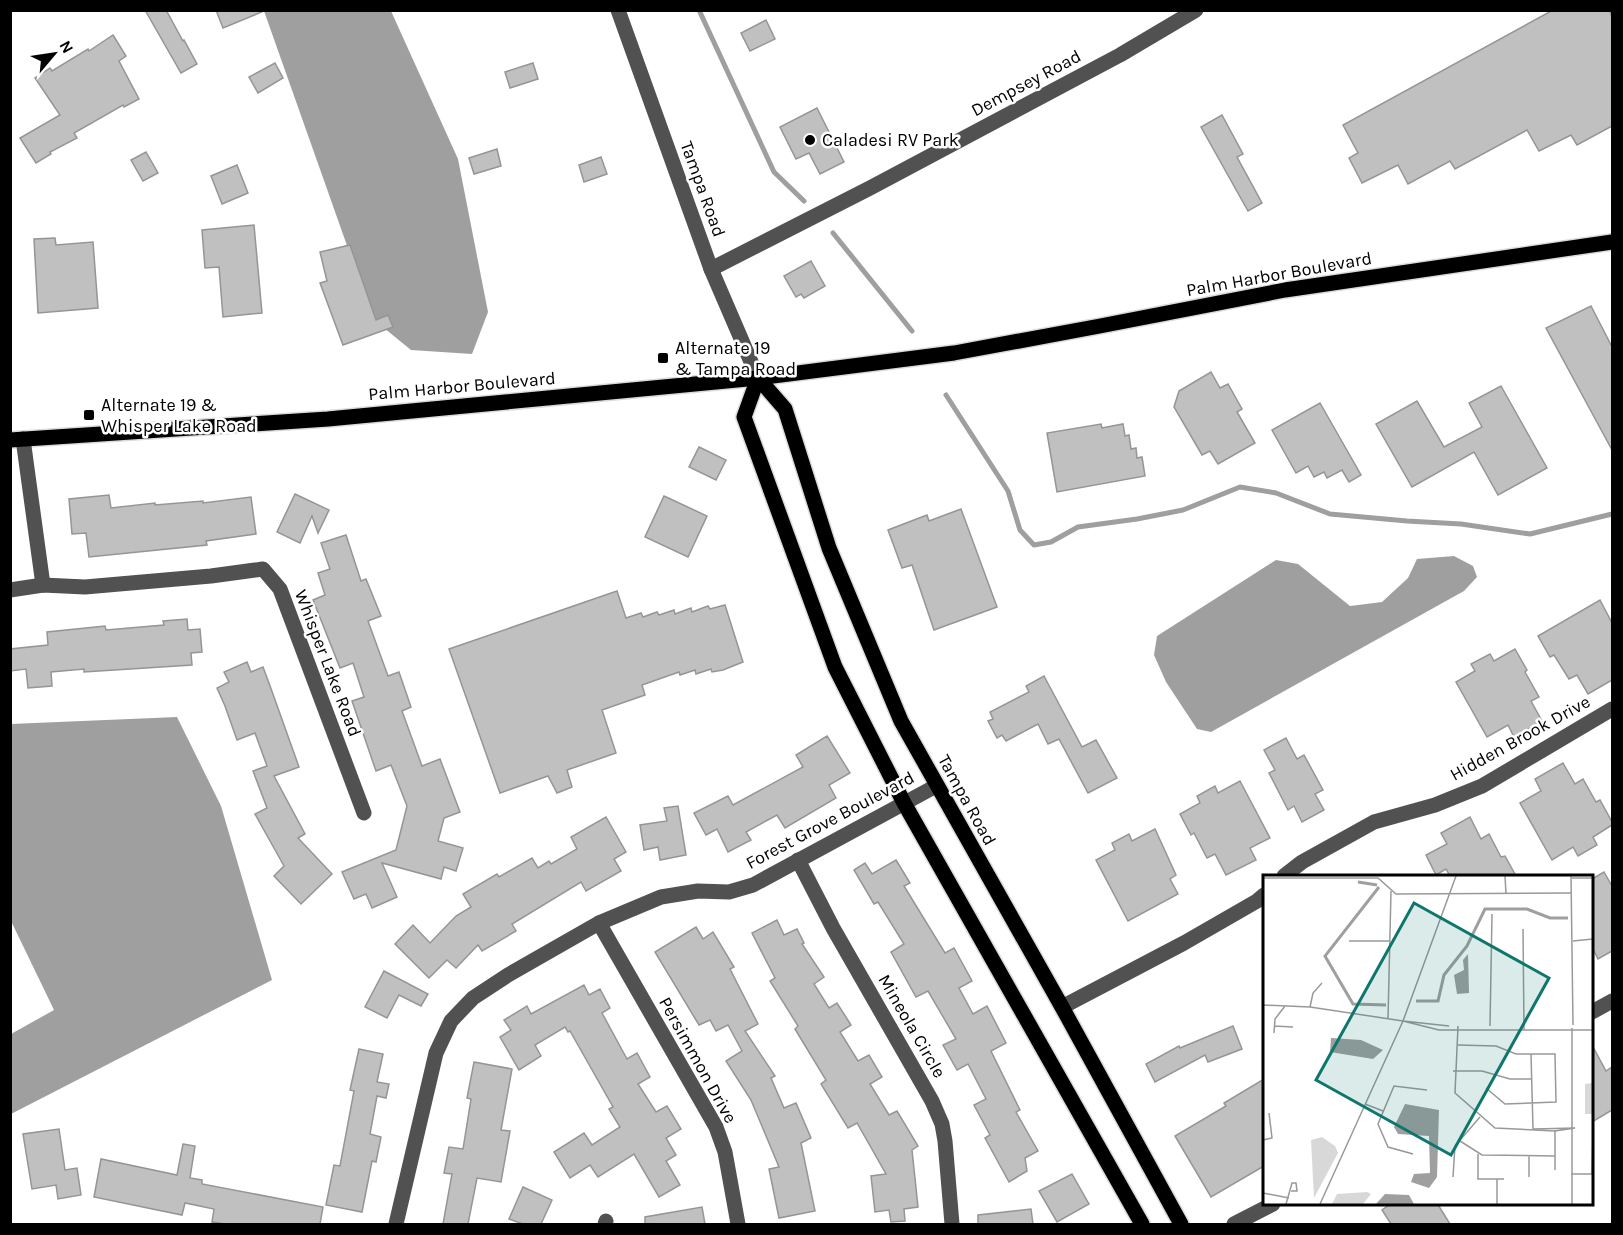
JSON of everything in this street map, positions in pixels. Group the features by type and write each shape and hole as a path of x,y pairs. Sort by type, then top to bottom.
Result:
{"main road":[{"name":"Palm Harbor Boulevard","path":"17,440 328,419 758,378 954,353 1285,290 1612,242"},
{"name":"Tampa Road","path":"758,378 785,409 829,548 900,721 1062,1007 1181,1224"},
{"path":"758,378 744,417 835,667 904,803 1142,1224"}],"street":[{"name":"Tampa Road","path":"618,10 711,269 758,378"},
{"name":"Dempsey Road","path":"711,269 880,183 1120,55 1196,10"},
{"path":"17,440 43,585"},
{"name":"Whisper Lake Road","path":"10,590 43,585 86,587 263,569 280,589 364,813"},
{"name":"Hidden Brook Drive","path":"1285,875 1302,862 1374,822 1435,805 1482,786 1612,709"},
{"name":"Forest Grove Boulevard","path":"396,1224 436,1053 451,1021 473,998 508,975 599,923 661,897 698,891 729,892 753,885 936,786"},
{"name":"Mineola Circle","path":"798,860 833,928 932,1101 942,1124 952,1224"},
{"path":"1062,1007 1184,943 1257,901 1263,895"},
{"name":"Persimmon Drive","path":"599,923 716,1127 725,1152 738,1224"},
{"path":"1593,1011 1612,1000"},
{"path":"1234,1224 1269,1205"}],"shaded area":[{"path":"264,11 391,11 458,159 488,312 472,354 411,350 373,319"},
{"path":"1454,556 1473,566 1477,577 1464,591 1211,732 1197,729 1166,682 1154,655 1157,636 1276,560 1298,564 1350,606 1382,602 1408,578 1417,559"},
{"path":"177,717 221,806 272,980 11,1114 11,1034 54,1010 11,921 11,724"}],"building":[{"path":"145,10 166,10 197,64 181,73"},
{"path":"216,10 264,10 264,11 223,28"},
{"path":"1553,10 1609,10 1612,17 1612,126 1577,145 1571,135 1539,151 1527,130 1455,169 1450,161 1408,184 1398,165 1362,183 1349,158 1358,153 1343,125"},
{"path":"766,20 775,39 750,51 741,33"},
{"path":"113,35 126,56 119,61 139,99 124,107 123,105 74,133 77,138 50,152 51,154 36,163 20,138 60,115 35,78 50,68 52,71 88,49 89,51"},
{"path":"275,63 283,78 258,93 249,77"},
{"path":"533,63 538,79 510,88 505,72"},
{"name":"Caladesi RV Park","path":"817,108 844,162 820,174 809,153 796,159 780,127"},
{"path":"1222,115 1243,154 1237,157 1262,203 1248,211 1201,127"},
{"path":"497,149 501,166 474,174 469,158"},
{"path":"146,152 158,173 143,181 131,160"},
{"path":"601,157 607,174 584,182 579,165"},
{"path":"237,165 248,193 222,204 211,176"},
{"path":"254,225 262,313 223,317 219,267 205,268 202,230"},
{"path":"55,238 56,245 93,242 98,308 38,313 34,239"},
{"path":"350,245 376,320 388,315 393,327 343,345 320,283 327,281 320,252"},
{"path":"811,261 825,286 804,298 801,294 796,297 784,276"},
{"path":"1591,306 1612,347 1612,450 1546,328"},
{"path":"1211,372 1220,388 1228,384 1242,409 1237,412 1255,443 1218,464 1210,451 1202,455 1174,407 1179,391"},
{"path":"1501,386 1547,468 1498,495 1474,452 1412,487 1376,424 1417,401 1444,447 1482,427 1469,403"},
{"path":"1320,403 1361,475 1349,482 1342,470 1327,478 1324,472 1314,477 1308,466 1296,473 1272,430"},
{"path":"1101,424 1102,428 1123,424 1125,436 1129,435 1131,449 1136,448 1137,458 1142,457 1145,476 1057,492 1047,433"},
{"path":"699,447 726,460 716,480 689,467"},
{"path":"295,494 329,510 318,533 312,516 300,543 277,532"},
{"path":"109,495 111,508 155,503 155,505 203,501 203,503 251,497 256,534 206,541 207,545 89,557 86,533 72,534 69,499"},
{"path":"664,496 707,516 688,557 645,537"},
{"path":"961,509 997,607 934,630 912,565 902,568 888,530 927,515 929,521"},
{"path":"346,535 361,581 366,579 381,616 368,621 388,676 399,672 411,707 402,711 422,766 440,759 460,812 444,818 438,841 463,848 456,871 444,867 441,879 382,863 397,897 372,908 366,894 354,899 342,872 396,850 407,806 391,765 376,771 352,701 364,697 353,663 340,668 313,600 325,595 318,573 330,569 321,543"},
{"path":"617,591 626,618 641,613 643,617 674,610 675,614 691,608 692,612 708,606 710,609 725,605 743,662 712,672 711,669 696,674 695,670 680,675 679,672 642,685 645,695 602,710 616,753 567,770 572,787 557,793 548,776 500,793 449,649"},
{"path":"1600,600 1612,623 1612,680 1588,694 1577,675 1569,679 1554,655 1550,657 1538,636"},
{"path":"187,619 188,630 200,629 202,652 191,653 192,665 51,672 52,686 28,688 26,669 10,671 10,649 48,645 47,632 105,626 106,630 164,625 163,621"},
{"path":"1515,649 1539,697 1531,701 1542,721 1514,737 1508,725 1487,737 1456,682 1475,671 1471,664 1490,654 1494,661"},
{"path":"247,662 251,672 263,667 299,767 274,776 305,834 298,838 332,874 301,904 274,876 284,866 255,814 267,808 253,771 267,766 255,733 237,740 217,688 229,682 224,672"},
{"path":"1044,676 1082,747 1096,740 1117,778 1088,793 1059,739 1048,744 1038,724 1006,741 1002,735 997,738 988,721 993,719 990,712 1029,692 1026,686"},
{"path":"827,736 850,773 829,785 836,798 785,828 777,815 746,832 751,840 728,852 717,829 706,835 694,813 728,796 733,805 803,767 796,755"},
{"path":"1286,738 1297,759 1304,755 1323,790 1315,794 1324,810 1302,822 1294,806 1288,810 1269,773 1275,770 1264,750"},
{"path":"1563,763 1575,784 1583,779 1596,802 1600,800 1612,825 1593,837 1597,845 1578,856 1573,847 1552,860 1520,803 1541,791 1535,779"},
{"path":"1240,781 1270,838 1250,848 1256,860 1226,875 1215,854 1207,858 1194,833 1191,835 1180,814 1200,803 1197,796 1215,786 1218,793"},
{"path":"678,806 686,855 660,860 658,847 644,850 640,825 667,821 664,808"},
{"path":"606,817 626,852 614,859 621,871 586,891 581,882 512,924 516,931 482,951 478,945 456,968 447,960 429,978 395,944 413,925 430,943 456,916 471,907 463,894 497,874 499,877 532,858 538,868 549,861 551,864 577,849 571,837"},
{"path":"1470,817 1481,839 1489,834 1501,857 1505,856 1515,875 1449,875 1446,869 1436,875 1426,855 1447,844 1441,833"},
{"path":"1155,829 1176,875 1170,879 1178,894 1128,921 1096,860 1115,850 1112,843 1129,834 1132,841"},
{"path":"896,860 910,883 904,886 945,953 954,948 972,981 959,988 973,1014 987,1006 1006,1043 991,1051 1020,1110 1016,1112 1038,1151 1025,1158 1027,1171 1009,1182 985,1138 990,1135 974,1105 986,1099 968,1064 957,1070 943,1045 956,1039 928,991 916,997 891,952 904,944 878,902 874,904 854,870 865,863 872,874"},
{"path":"1604,872 1612,886 1612,951 1598,959 1593,949 1593,878"},
{"path":"777,920 784,935 797,929 804,943 802,944 824,977 814,984 829,1008 837,1003 851,1025 840,1032 858,1061 869,1055 882,1077 870,1084 889,1115 897,1111 918,1146 912,1150 918,1207 904,1209 905,1221 891,1222 889,1210 875,1212 871,1176 886,1174 857,1123 848,1128 821,1084 826,1080 795,1029 798,1026 770,981 775,978 752,933"},
{"path":"696,927 703,939 713,932 734,967 730,969 758,1024 745,1031 775,1076 771,1078 784,1108 796,1103 811,1138 801,1143 815,1211 779,1218 769,1169 779,1167 751,1100 726,1061 742,1051 728,1025 716,1031 710,1020 699,1025 655,952"},
{"path":"384,971 428,994 421,1006 399,995 387,1018 365,1007"},
{"path":"584,985 589,995 600,989 610,1008 602,1013 627,1059 637,1053 650,1077 638,1084 656,1112 667,1106 681,1129 666,1138 676,1155 666,1161 680,1185 659,1197 634,1154 598,1177 590,1165 570,1178 554,1152 584,1133 592,1145 620,1127 609,1109 613,1107 570,1031 568,1032 565,1027 535,1045 541,1056 519,1070 500,1037 511,1030 504,1020 527,1006 531,1014"},
{"path":"1233,1026 1242,1049 1208,1062 1205,1055 1155,1082 1146,1064 1179,1046 1180,1048"},
{"path":"1593,1047 1606,1071 1612,1067 1612,1110 1593,1121"},
{"path":"359,1049 383,1054 377,1082 389,1084 386,1098 377,1096 370,1134 381,1137 376,1162 372,1161 362,1212 326,1205 334,1165 340,1166 354,1091 350,1090"},
{"path":"474,1062 512,1069 501,1130 510,1131 501,1182 477,1178 468,1224 443,1224 452,1174 444,1173 449,1147 463,1149 471,1099 467,1098"},
{"path":"1263,1080 1263,1167 1211,1197 1175,1136 1226,1106 1224,1103"},
{"path":"59,1129 65,1170 77,1168 81,1195 58,1199 56,1185 32,1189 23,1134"},
{"path":"183,1144 195,1146 190,1178 202,1180 202,1184 323,1207 320,1224 225,1224 212,1222 214,1209 185,1203 182,1215 94,1197 101,1159 177,1175"},
{"path":"1072,1174 1089,1204 1057,1222 1039,1191"},
{"path":"523,1187 552,1200 541,1224 523,1224 509,1219"},
{"path":"1389,1205 1438,1205 1450,1224 1391,1224 1382,1210"},
{"path":"702,1207 705,1224 645,1224 645,1217"},
{"path":"1031,1209 1033,1224 978,1224 978,1215"}],"waterway":[{"path":"699,10 774,172 804,201"},
{"path":"833,233 912,331"},
{"path":"946,395 1008,491 1020,530 1034,545 1051,542 1078,527 1183,510 1240,487 1276,493 1330,514 1461,524 1530,534 1612,514"}],"place":[{"name":"Caladesi RV Park","path":"810,140"},
{"name":"Alternate 19 & Tampa Road","path":"663,358"},
{"name":"Alternate 19 & Whisper Lake Road","path":"89,415"}]}
